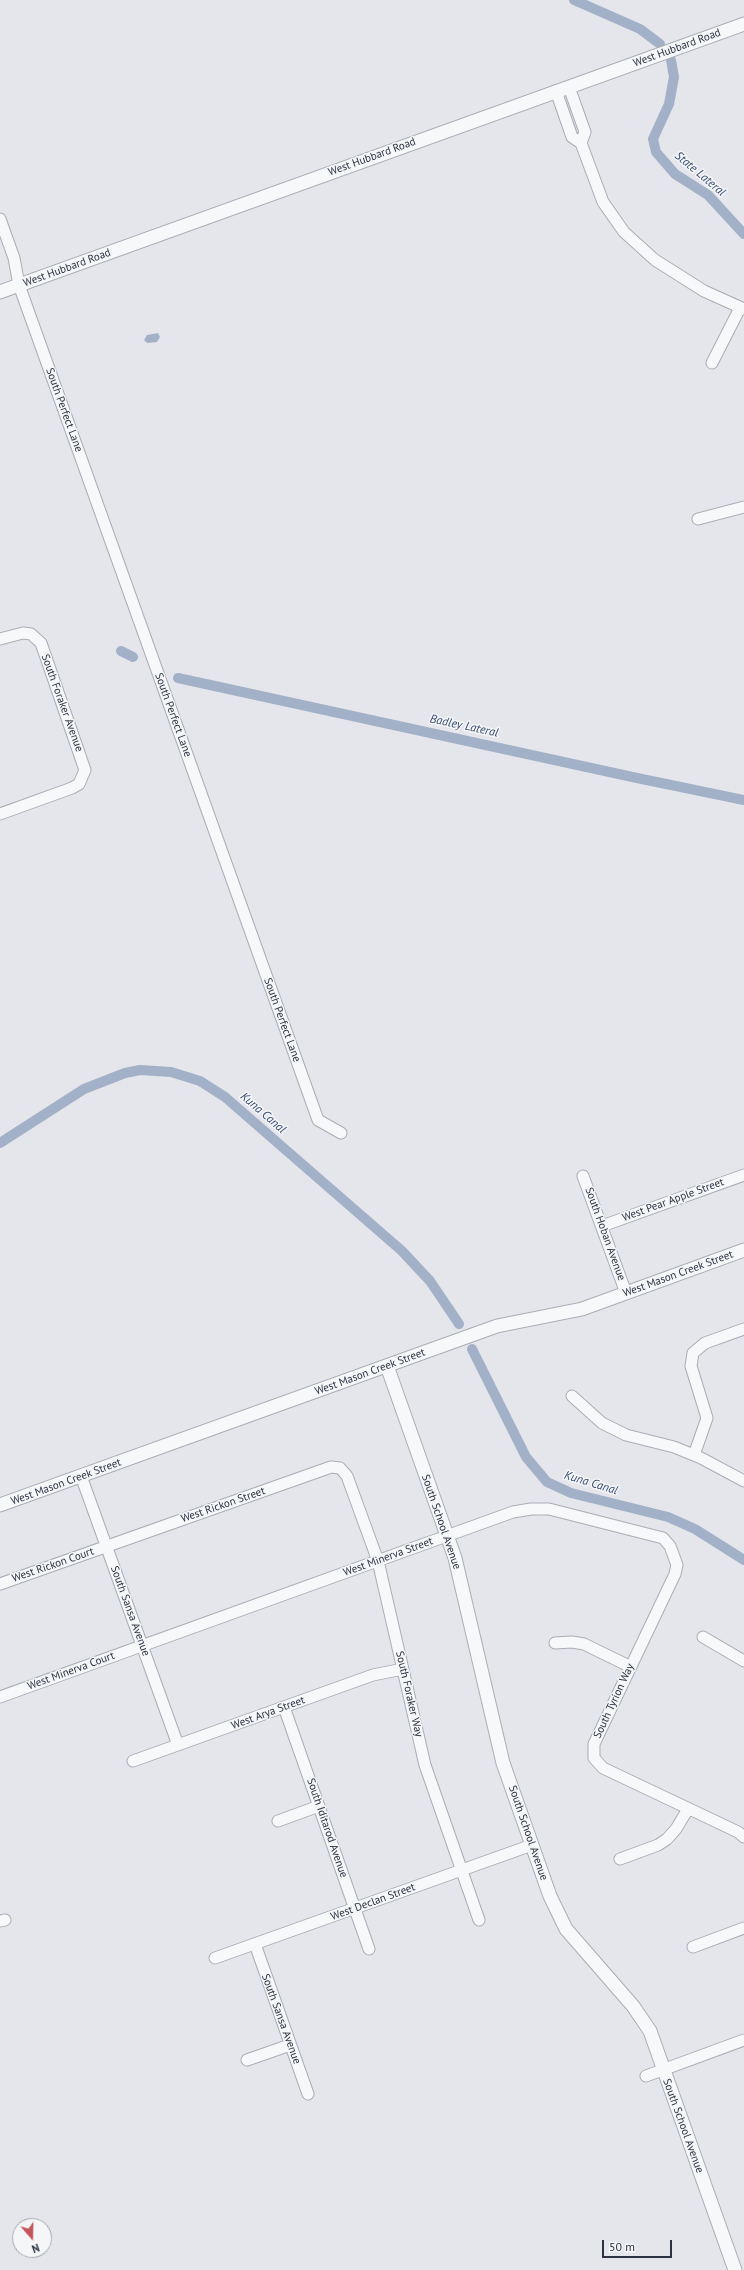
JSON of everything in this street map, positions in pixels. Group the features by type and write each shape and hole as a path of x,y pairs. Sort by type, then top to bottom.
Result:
{"street":[{"name":"West Hubbard Road","path":"0,292 744,24"},
{"path":"569,86 585,132 581,143"},
{"path":"556,91 572,137 581,143 603,202 624,232 655,260 704,291 742,308 712,363"},
{"name":"South Perfect Lane","path":"0,220 14,258 19,285 318,1120 340,1133"},
{"path":"698,519 744,507"},
{"name":"South Foraker Avenue","path":"0,639 15,633 31,634 41,643 84,763 84,777 79,784 72,788 0,814"},
{"name":"West Pear Apple Street","path":"602,1226 744,1174"},
{"name":"South Hoban Avenue","path":"583,1176 626,1292"},
{"name":"West Mason Creek Street","path":"0,1505 497,1326 582,1309 744,1250"},
{"path":"694,1455 707,1418 691,1366 693,1353 705,1343 744,1329"},
{"name":"South School Avenue","path":"387,1366 447,1536 468,1610 501,1755 550,1896 566,1929 642,2018 650,2032 735,2270"},
{"path":"572,1396 602,1423 626,1436 674,1447 694,1455 744,1480"},
{"name":"West Rickon Street","path":"106,1546 331,1467 340,1468"},
{"name":"South Foraker Way","path":"340,1468 348,1476 378,1561 425,1765 479,1920"},
{"name":"South Sansa Avenue","path":"81,1476 178,1745"},
{"name":"West Minerva Street","path":"142,1646 513,1512 531,1509 549,1509 663,1538 675,1555"},
{"name":"West Rickon Court","path":"0,1584 106,1546"},
{"name":"South Tyrion Way","path":"675,1555 677,1565 675,1574 594,1744 594,1758 603,1768 738,1832 744,1837"},
{"path":"703,1637 744,1661"},
{"path":"555,1642 584,1644 630,1667"},
{"name":"West Minerva Court","path":"0,1697 142,1646"},
{"name":"West Arya Street","path":"133,1761 373,1675 403,1669"},
{"name":"South Iditarod Avenue","path":"284,1707 370,1949"},
{"path":"278,1821 319,1806"},
{"path":"620,1859 658,1845 667,1839 688,1809"},
{"name":"West Declan Street","path":"215,1958 532,1845"},
{"path":"693,1947 744,1928"},
{"name":"South Sansa Avenue","path":"254,1944 308,2094"},
{"path":"646,2076 744,2040"},
{"path":"247,2060 290,2045"}],"water":[{"path":"158,333 160,337 157,342 147,343 144,340 147,335"}],"waterway":[{"name":"State Lateral","path":"574,0 640,29 660,44"},
{"name":"State Lateral","path":"671,60 674,77 669,104 653,139 656,152 675,174 708,195 744,234"},
{"name":"Badley Lateral","path":"121,651 133,657"},
{"name":"Badley Lateral","path":"178,678 744,800"},
{"name":"Kuna Canal","path":"0,1143 84,1089 125,1073 140,1070 171,1072 200,1081 225,1097 402,1251 430,1281 459,1324"},
{"name":"Kuna Canal","path":"472,1349 526,1457 547,1482 571,1493 668,1517 695,1529 744,1560"}]}
